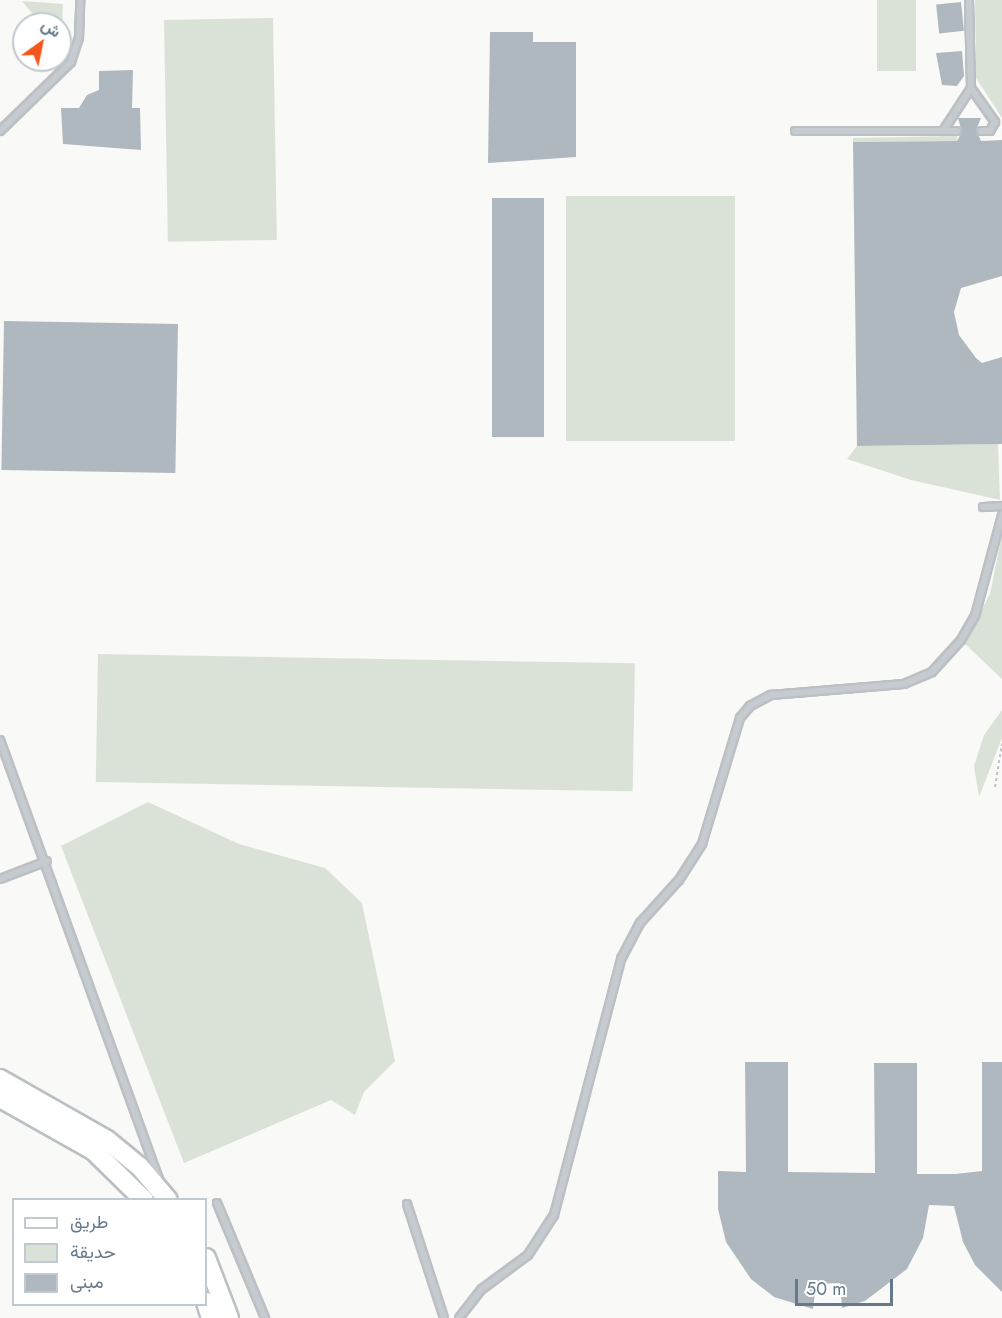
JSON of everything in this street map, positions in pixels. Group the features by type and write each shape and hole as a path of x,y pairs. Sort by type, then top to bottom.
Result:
{"main road":[{"path":"0,1079 107,1140 167,1198"},
{"path":"0,1098 94,1151 142,1198"},
{"path":"207,1261 229,1318"}],"lane":[{"path":"0,130 71,62 79,38 80,0"},
{"path":"969,0 971,88 995,122 990,130 981,130"},
{"path":"943,131 971,88"},
{"path":"795,131 957,131"},
{"path":"983,507 1002,506"},
{"path":"459,1318 482,1289 528,1255 554,1215 621,959 640,922 679,880 702,844 740,718 750,706 771,695 904,684 926,676 961,640 975,616 1002,515"},
{"path":"0,740 47,861 167,1198"},
{"path":"0,879 47,861"},
{"path":"217,1203 265,1318"},
{"path":"407,1204 444,1318"}],"path":[{"path":"995,787 1002,744"}],"green space":[{"path":"877,0 916,0 916,71 877,71"},
{"path":"975,0 1002,0 1002,118 976,78"},
{"path":"22,1 63,4 63,12 31,12"},
{"path":"273,18 277,240 168,242 164,20"},
{"path":"957,136 957,141 853,142 853,138"},
{"path":"566,196 735,196 735,441 566,441"},
{"path":"998,444 1000,500 911,480 847,459 857,446"},
{"path":"1002,534 1002,679 964,643 990,594"},
{"path":"98,654 635,663 633,791 96,782"},
{"path":"1002,710 1002,738 979,797 974,766 984,735"},
{"path":"148,802 239,844 325,868 362,903 395,1061 364,1092 355,1115 331,1100 184,1163 61,846"}],"building":[{"path":"961,2 964,31 939,33 936,5"},
{"path":"490,32 533,32 533,42 576,42 576,157 488,163"},
{"path":"962,51 964,76 957,86 942,85 936,53"},
{"path":"133,70 132,108 140,108 141,150 63,144 61,108 79,108 87,95 99,90 99,71"},
{"path":"958,118 981,118 976,130 981,141 1002,140 1002,276 961,288 954,312 959,335 976,358 982,363 1002,357 1002,444 857,446 853,142 957,141 962,132"},
{"path":"492,198 544,198 544,437 492,437"},
{"path":"4,321 178,324 175,473 1,470"},
{"path":"745,1062 788,1062 788,1172 875,1173 874,1063 917,1063 917,1174 955,1174 982,1171 982,1062 1002,1062 1002,1292 975,1265 963,1242 954,1206 929,1205 923,1238 907,1269 865,1301 842,1308 840,1283 816,1284 813,1309 774,1297 751,1279 726,1242 718,1209 718,1171 746,1172"}]}
